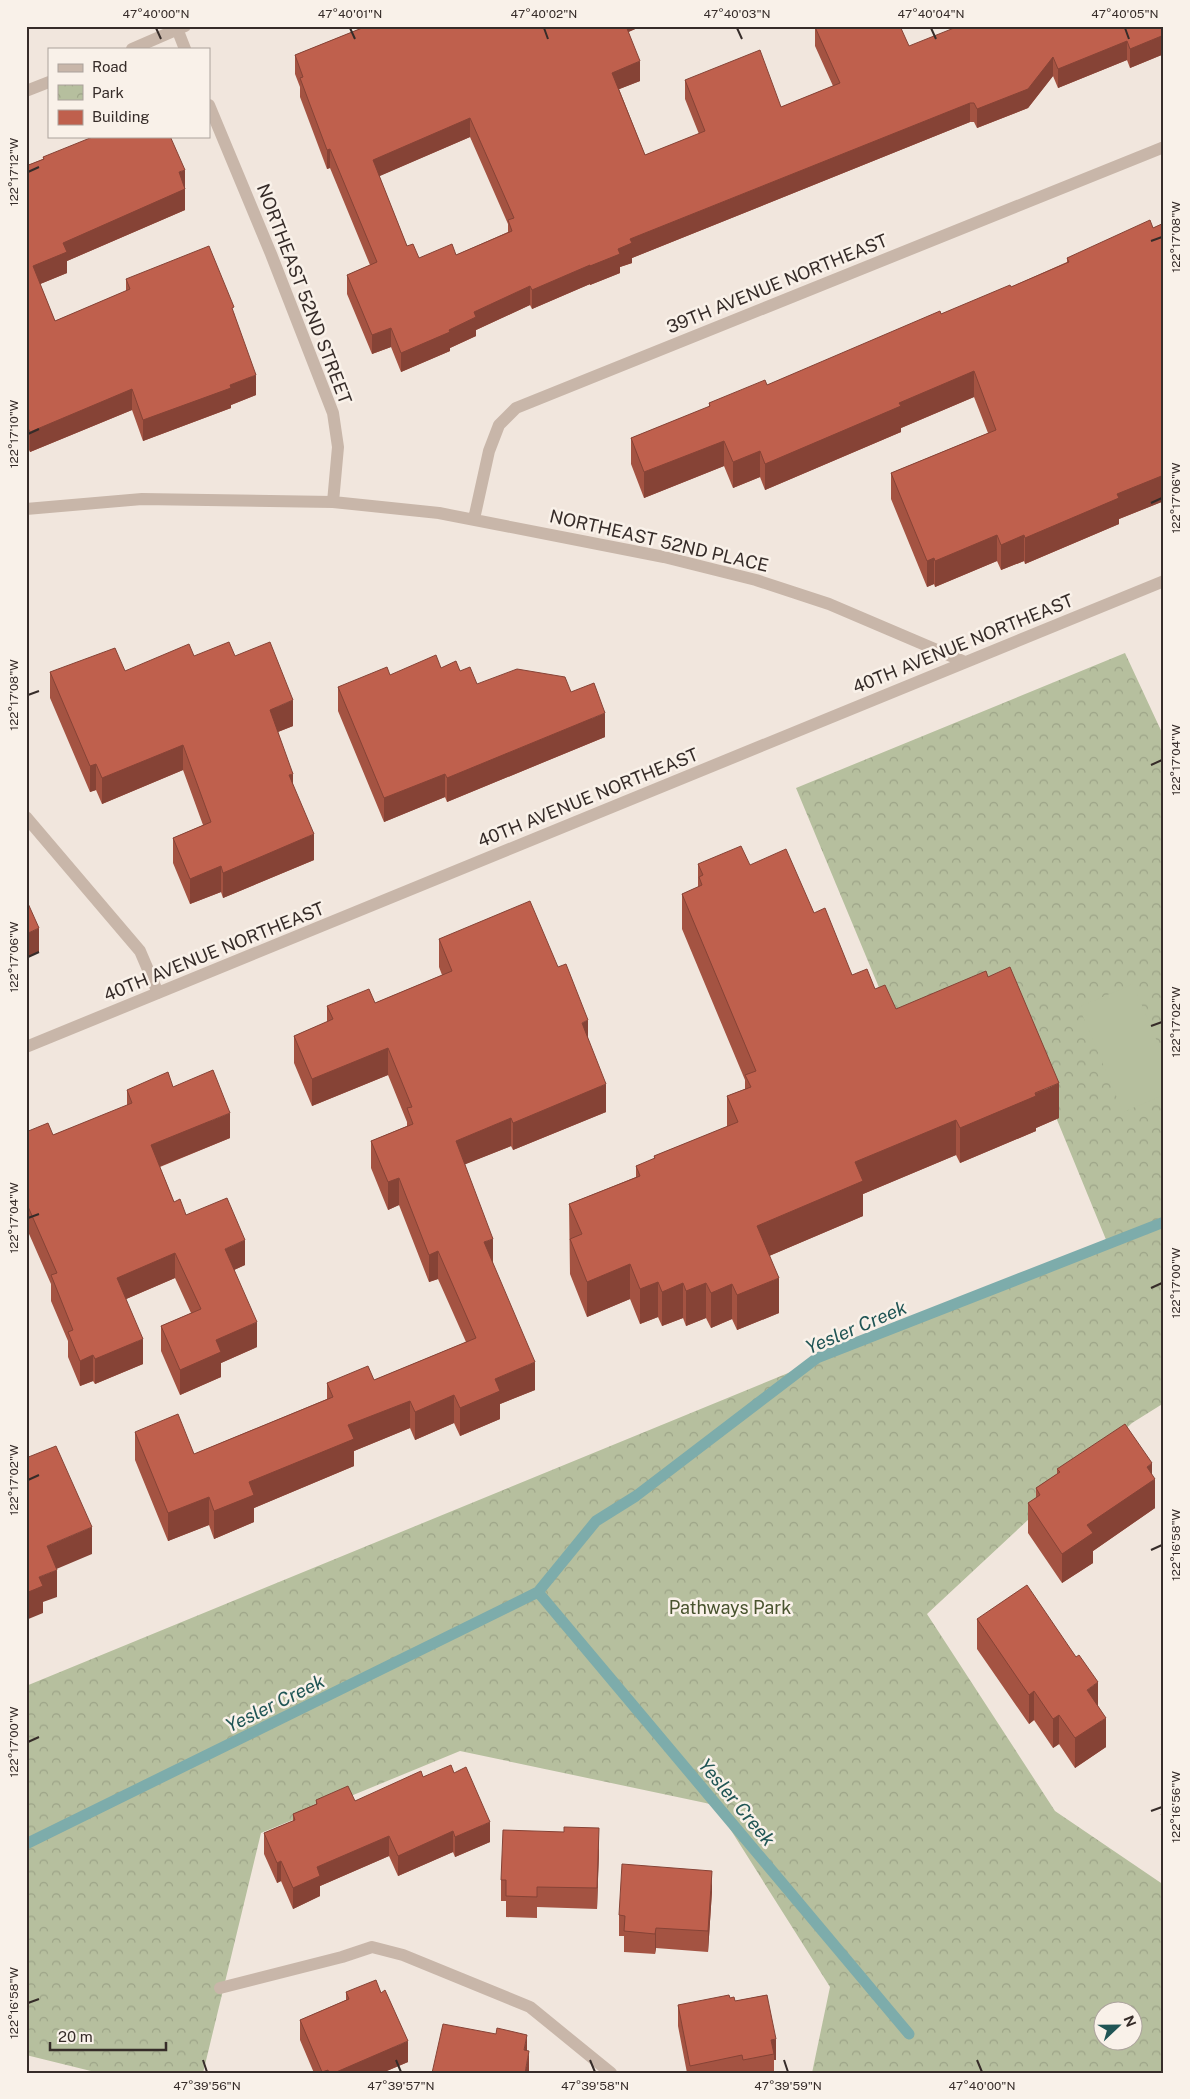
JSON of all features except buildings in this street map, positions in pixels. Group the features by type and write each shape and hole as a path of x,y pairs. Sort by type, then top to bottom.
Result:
{"street":[{"path":"134,48 179,27 185,48"},
{"path":"26,91 48,82"},
{"name":"NORTHEAST 52ND STREET","path":"210,107 271,254 332,413 338,448 334,502"},
{"name":"39TH AVENUE NORTHEAST","path":"474,519 489,451 499,426 516,408 1164,147"},
{"path":"26,509 142,498 334,502"},
{"name":"NORTHEAST 52ND PLACE","path":"334,502 439,513 474,519 655,555 756,580 829,604 965,662"},
{"name":"40TH AVENUE NORTHEAST","path":"26,1047 1164,581"},
{"path":"26,817 140,951 158,993"},
{"path":"220,1988 342,1958 372,1947 403,1955 530,2007 611,2073"}],"green space":[{"name":"Pathways Park","path":"1125,653 1164,737 1164,1403 1132,1423 927,1614 1055,1811 1164,1885 1164,2073 812,2073 830,1987 715,1805 460,1751 261,1833 203,2073 99,2073 26,2055 26,1686 1107,1242 1006,995 900,1038 796,788"},
{"path":"1133,984 1164,1058 1164,1095 1123,1112 1079,1007"}],"waterway":[{"name":"Yesler Creek","path":"538,1592 596,1521 636,1496 817,1358 1164,1222"},
{"name":"Yesler Creek","path":"26,1844 538,1592 909,2034"}]}
